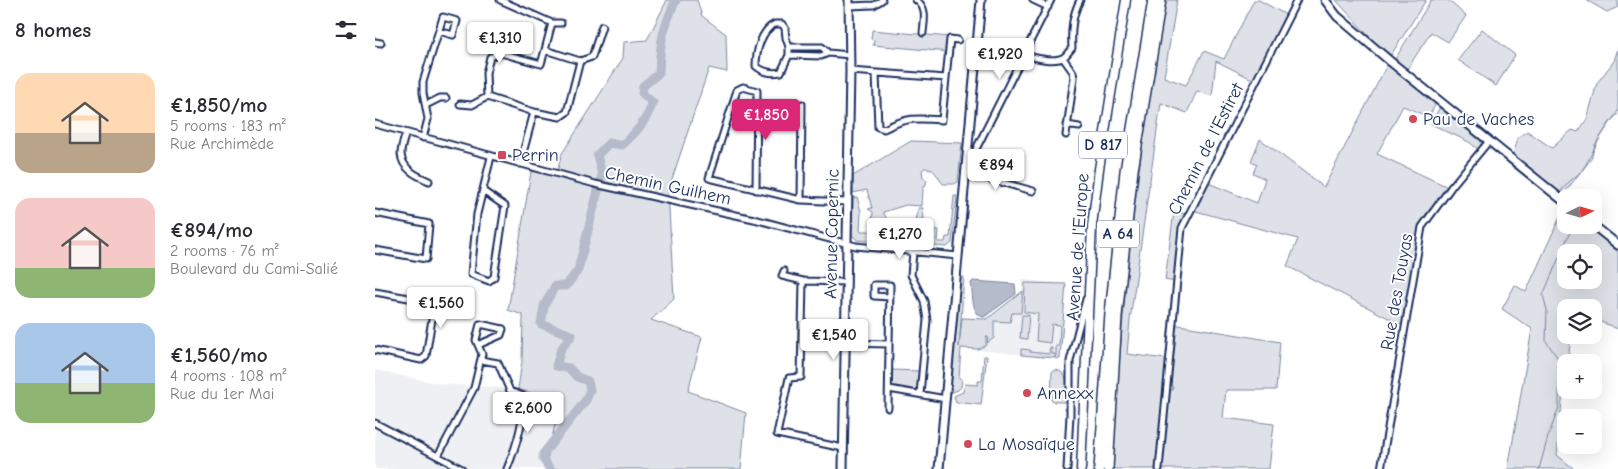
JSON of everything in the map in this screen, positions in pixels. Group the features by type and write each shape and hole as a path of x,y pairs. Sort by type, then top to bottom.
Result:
{"highway":[{"name":"A 64","path":"1099,469 1109,314 1125,171 1153,0"},
{"name":"A 64","path":"1107,469 1117,316 1133,170 1161,0"}],"main road":[{"name":"Avenue de l'Europe","path":"1081,469 1095,198 1125,0"}],"street":[{"path":"849,3 873,5 882,0"},
{"path":"916,0 925,10 923,33"},
{"path":"939,469 981,0"},
{"path":"1033,0 1047,7"},
{"path":"965,170 1051,0"},
{"path":"1025,54 1044,58 1063,58 1072,48 1073,17 1080,0"},
{"name":"Chemin de l'Estiret","path":"1159,469 1181,228 1297,0"},
{"path":"1325,0 1337,16 1384,56 1557,196"},
{"path":"500,1 552,23 561,23"},
{"name":"Avenue Copernic","path":"843,469 850,71 849,3"},
{"path":"487,97 486,73 490,57 501,52 541,64 552,23"},
{"path":"781,24 785,28 789,47 789,55 781,72 774,73 760,70 755,66 756,58 769,26 781,24"},
{"path":"545,50 581,61 592,57 602,26"},
{"path":"423,138 428,119 423,82 439,32"},
{"path":"876,73 878,127 884,129 902,120 918,118 942,120 950,39 958,40"},
{"path":"789,47 822,47 828,53"},
{"path":"789,55 821,56 828,53 850,55"},
{"path":"1063,58 1073,72 1074,78 1066,135"},
{"path":"460,104 472,105 487,97 533,112 560,116 567,112 581,61"},
{"path":"850,71 946,78"},
{"path":"755,190 757,91 743,87 737,90 709,178 755,190 801,200 847,202"},
{"path":"426,105 439,98 446,98"},
{"path":"801,200 802,104"},
{"path":"520,164 533,112"},
{"name":"Chemin Guilhem","path":"375,124 595,184 754,219 847,244 958,256"},
{"path":"1067,124 1079,127"},
{"path":"406,133 401,154 405,166 416,176 429,181"},
{"name":"Rue des Touyas","path":"1381,469 1422,227 1452,186 1489,141"},
{"path":"483,191 505,206 494,276 489,281 471,274 477,214 491,156"},
{"path":"965,170 1033,191"},
{"path":"375,213 429,224 426,259 375,250"},
{"path":"1603,233 1618,245"},
{"path":"913,252 911,275 925,301 927,320 920,394"},
{"path":"784,271 782,276 803,281 847,282"},
{"path":"803,281 801,377 789,378 777,434 843,448"},
{"path":"1067,469 1070,415 1069,361 1089,291"},
{"path":"375,292 431,302 434,307 427,356 421,360 375,350"},
{"path":"888,408 890,297"},
{"path":"438,456 474,388 482,354 478,345 476,340 480,324 503,329 501,335 478,345"},
{"path":"845,343 889,344"},
{"path":"481,360 498,363 510,391 523,396 524,408 507,469"},
{"path":"889,388 945,399"},
{"path":"375,423 462,469"}],"shaded area":[{"path":"667,0 697,0 702,16 726,34 727,72 709,68 668,191 674,299 651,320 702,337 688,391 746,413 741,469 545,469 560,402 518,389 522,361 523,315 508,310 531,172 558,169 561,155 623,58 624,42 647,40"},
{"path":"1166,0 1177,0 1164,77 1186,85 1204,51 1224,59 1254,0 1259,0 1286,15 1254,80 1216,61 1212,96 1197,91 1187,113 1161,103 1130,320 1127,354 1166,359 1162,406 1166,407 1168,391 1172,390 1173,387 1168,384 1173,324 1280,342 1276,390 1226,390 1223,418 1274,424 1269,469 1112,469 1120,351 1131,234"},
{"path":"1336,0 1426,0 1391,55 1374,42"},
{"path":"1431,0 1448,0 1466,16 1448,42 1431,32 1406,71 1394,61"},
{"path":"1586,0 1616,0 1618,1 1618,7 1607,12"},
{"path":"1482,29 1515,55 1496,86 1458,60"},
{"path":"872,30 950,37 949,52 873,45 874,40 871,39"},
{"path":"1618,48 1618,111 1600,138 1585,166 1568,189 1557,190 1513,156 1518,137 1527,131 1552,148 1572,130 1578,132 1587,119 1597,83 1614,61"},
{"path":"1388,63 1436,103 1429,117 1403,106 1377,154 1448,187 1426,214 1419,226 1402,325 1287,266 1298,239 1192,210 1206,182 1257,203 1265,179 1253,173 1257,164 1251,161 1260,139 1324,187"},
{"path":"1441,105 1481,137 1479,150 1469,142 1431,124"},
{"path":"911,141 962,143 958,182 943,184 931,169 924,168 922,171 923,177 927,180 923,188 922,206 906,205 883,212 895,234 900,235 903,233 916,236 918,229 915,228 918,210 923,208 924,219 921,219 920,229 939,230 938,242 945,242 946,237 950,237 954,196 957,196 952,243 947,247 857,240 852,235 853,198 857,197 861,212 860,231 871,231 873,212 868,209 872,208 867,190 853,193 853,176"},
{"path":"1174,211 1185,214 1179,227 1175,282 1165,280"},
{"path":"1557,224 1557,234 1597,234 1618,252 1618,329 1602,322 1602,299 1557,299 1557,344 1570,344 1569,354 1557,354 1557,399 1562,399 1561,409 1557,409 1557,455 1574,469 1508,469 1532,329 1502,309 1515,285 1526,292"},
{"path":"958,277 964,277 959,347 962,318 987,319 1023,291 1021,313 1012,313 1010,322 994,321 994,338 987,343 988,337 986,337 986,345 978,349 961,348 959,378 962,379 961,387 950,393 950,388 948,388"},
{"path":"1022,280 1066,284 1060,359 959,348 961,317 987,319 1022,291"},
{"path":"1025,283 1066,284 1060,359 1056,359 1056,346 1059,346 1060,325 1052,324 1050,343 1036,341 1038,314 1024,312"},
{"path":"1022,315 1029,315 1027,339 1020,338"},
{"path":"1050,348 1052,348 1052,354 1055,354 1055,358 1021,355 1021,349 1049,354"},
{"path":"984,356 987,356 981,405 956,402 954,396 963,392 965,384 978,385 978,381 982,381"},
{"path":"375,370 441,384 518,389 560,402 545,469 375,469"},
{"path":"891,370 921,371 918,387 915,390 892,386 890,383"},
{"path":"1056,370 1061,372 1067,381 1067,410 1065,409 1065,402 1054,402 1051,399 1052,372"}],"water":[{"path":"973,281 1015,284 1016,294 984,317 975,308 971,283"}],"waterway":[{"path":"550,469 543,459 543,454 586,400 590,390 588,381 577,377 569,368 556,366 561,349 572,335 541,324 544,306 555,286 566,286 578,270 602,175 597,155 609,143 622,145 628,140 644,121 653,103 642,93 643,86 659,73 663,35 676,0"},
{"path":"1563,189 1581,172 1591,159 1595,145 1610,122 1618,114"},
{"path":"1539,469 1559,407 1559,383 1563,369 1546,341 1547,310 1543,295 1569,234"}],"place":[{"name":"Pau de Vaches","path":"1413,119"},
{"name":"Perrin","path":"502,155"},
{"name":"Annexx","path":"1027,393"},
{"name":"La Mosaïque","path":"968,444"}]}
